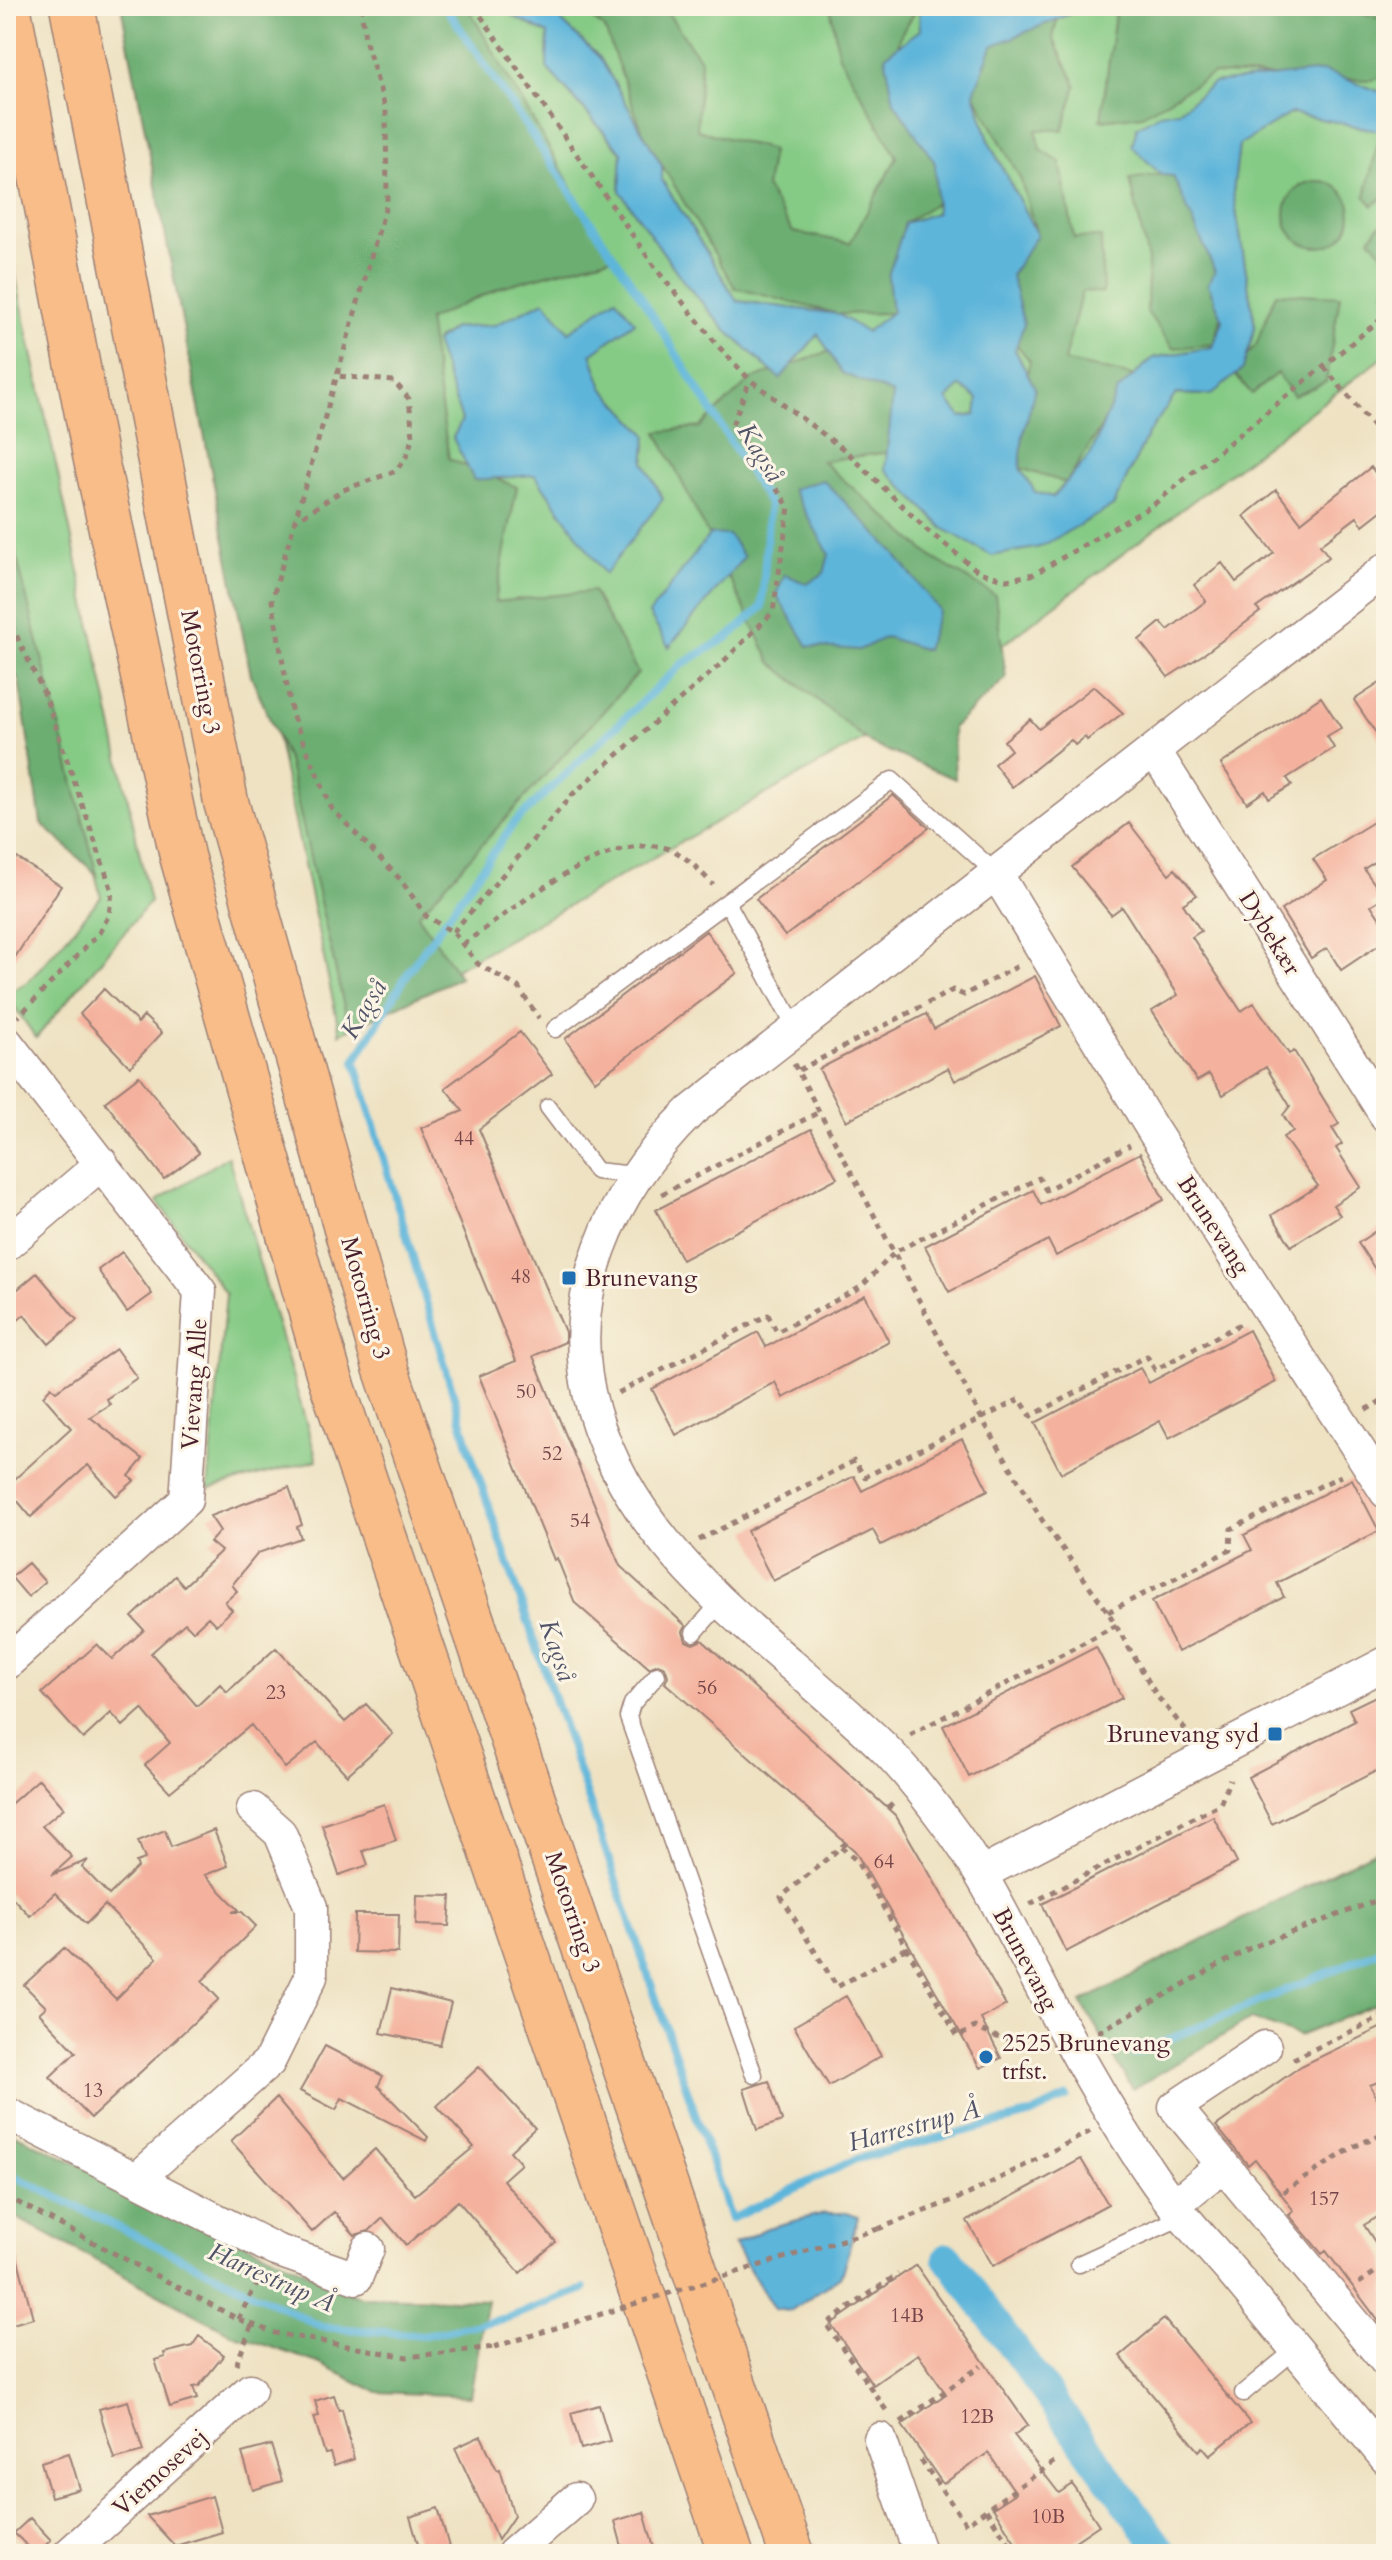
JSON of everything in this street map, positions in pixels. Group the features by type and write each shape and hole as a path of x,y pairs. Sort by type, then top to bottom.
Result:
{"highway":[{"path":"8,6 95,455 182,856 324,1357 731,2554"},
{"name":"Motorring 3","path":"72,6 226,802 376,1336 792,2554"}],"street":[{"name":"Brunevang","path":"1386,569 691,1111 645,1186 607,1225 585,1308 593,1407 608,1451 633,1499 673,1553 720,1603 885,1748 947,1824 981,1874 1065,2032 1152,2177 1386,2458"},
{"name":"Dybekær","path":"1154,750 1386,1116"},
{"name":"Brunevang","path":"996,873 1154,1132 1386,1492"},
{"name":"Vievang Alle","path":"6,1664 186,1500 200,1291 102,1163 11,1031"},
{"path":"6,1245 102,1163"},
{"path":"981,1874 1386,1663"},
{"path":"137,2179 269,2062 311,1977 311,1907 280,1833 253,1809"},
{"path":"1265,2047 1175,2107 1386,2361"},
{"path":"6,2113 276,2250 356,2278 368,2249"},
{"path":"1180,2210 1223,2165"},
{"name":"Viemosevej","path":"69,2554 250,2390"},
{"path":"880,2439 920,2554"},
{"path":"513,2554 576,2499"}],"lane":[{"path":"555,1029 892,780 996,873"},
{"path":"727,902 787,1036"},
{"path":"548,1107 596,1171 645,1186"},
{"path":"694,1633 720,1603"},
{"path":"657,1675 632,1704 628,1717 754,2075"},
{"path":"1079,2264 1180,2210"},
{"path":"1243,2393 1296,2349"}],"path":[{"path":"361,6 365,39 386,110 387,202 272,600 292,715 332,809 401,880 426,916 453,932 478,964 518,987 538,1017 555,1029"},
{"path":"474,6 656,269 750,380 846,451 928,531 979,572 1007,580 1034,574 1153,505 1386,315"},
{"path":"1324,367 1386,442"},
{"path":"293,522 343,490 396,471 407,455 413,436 409,399 394,381 336,376"},
{"path":"453,932 573,794 723,662 773,612 789,507 732,425 750,380"},
{"path":"6,614 44,693 112,891 109,915 99,933 11,1031"},
{"path":"463,944 554,882 605,853 642,845 675,852 706,877 727,902"},
{"path":"799,1070 953,990 964,995 1043,952"},
{"path":"787,1036 799,1070 982,1419 1042,1520 1117,1625 1157,1696 1206,1756 1230,1777 1220,1804 1004,1918"},
{"path":"645,1186 821,1111"},
{"path":"593,1407 768,1315 777,1332 861,1287 895,1252 1039,1178 1046,1190 1154,1132"},
{"path":"673,1553 854,1461 865,1477 1020,1399 1031,1416 1147,1356 1155,1370 1268,1309"},
{"path":"1108,1612 1230,1550 1231,1529 1368,1463"},
{"path":"885,1748 1117,1625"},
{"path":"907,1948 837,1987 781,1897 844,1845 856,1860 907,1948 958,2037 975,2027 1001,2040 1065,2032 1250,1948 1386,1897"},
{"path":"6,2196 252,2325 350,2349 407,2357 494,2347 878,2229 969,2194 1117,2118"},
{"path":"1260,2209 1305,2176 1386,2132"},
{"path":"238,2319 268,2261"},
{"path":"898,2274 826,2324 896,2425 981,2366"},
{"path":"250,2390 235,2364 252,2325"},
{"path":"914,2450 966,2524 1055,2461"},
{"path":"986,2510 1017,2554"}],"green space":[{"path":"121,6 467,6 612,257 504,286 428,320 449,459 517,487 495,602 593,591 638,673 418,915 460,977 349,1029 288,761 251,676"},
{"path":"122,6 506,6 511,15 548,34 547,68 622,153 620,191 684,282 724,328 780,379 818,334 943,528 1113,506 1149,432 1176,394 1211,395 1255,326 1233,192 1239,145 1291,113 1386,132 1386,355 919,708 340,1034","holes":["545,301 569,333 635,322 591,354 603,388 647,435 644,463 663,499 605,573 535,475 453,438 462,420 435,341 454,328 495,325"]},
{"path":"553,6 919,6 935,163 936,213 893,313 866,333 838,314 737,301 662,180 662,166 600,58 562,22"},
{"path":"577,6 663,6 701,61 697,130 772,150 766,188 793,232 850,243 897,157 839,56 830,6 919,6 901,34 892,70 949,194 905,223 893,313 838,314 735,288 643,133 605,29"},
{"path":"1060,6 1053,38 1076,85 1063,130 1036,130 1041,150 1060,162 1074,238 1101,237 1103,293 1082,291 1064,361 1133,376 1066,483 1020,468 1017,418 1030,361 1009,335 1006,253 1037,235 1020,178 974,93 992,20"},
{"path":"1070,6 1386,6 1386,94 1267,79 1214,83 1179,111 1160,114 1161,175 1223,321 1212,347 1153,358 1117,391 1091,454 1053,497 1035,492 1020,468 1034,388 1015,349 1024,324 1037,235 990,144 974,93 992,46 1070,14"},
{"path":"1113,6 1357,6 1358,12 1386,20 1386,77 1370,80 1213,74 1142,115 1101,120 1115,14"},
{"path":"1384,118 1386,194 1373,206 1365,196"},
{"path":"1185,170 1208,226 1222,315 1213,344 1173,348 1147,312 1148,260 1130,179"},
{"path":"1318,181 1331,184 1341,191 1348,201 1351,214 1348,227 1341,237 1331,244 1318,247 1305,244 1295,237 1288,227 1285,214 1288,201 1295,191 1305,184"},
{"path":"1386,225 1386,258 1370,238 1379,226"},
{"path":"6,232 150,902 36,1038 6,994 29,981 101,897 6,516"},
{"path":"1276,293 1340,296 1326,382 1294,396 1277,373 1252,394 1232,371 1256,345"},
{"path":"832,350 880,358 911,407 898,451 822,461 933,558 995,595 1006,678 953,727 955,779 871,744 771,662 657,432 700,427 750,380"},
{"path":"961,386 978,399 976,415 961,417 946,399"},
{"path":"6,516 97,875 41,823 19,680 6,663"},
{"path":"228,1156 317,1460 208,1489 226,1294 157,1201"},
{"path":"1386,1845 1386,2000 1299,2036 1251,2019 1133,2089 1081,2002"},
{"path":"6,2130 360,2297 487,2300 470,2396 377,2392 318,2363 232,2334 6,2212"}],"water":[{"path":"506,6 553,6 562,22 600,58 662,166 662,180 737,301 838,314 866,332 892,312 888,276 905,223 936,213 935,163 894,102 885,56 920,30 919,6 1070,6 1070,14 992,46 974,93 990,144 1037,235 1011,275 1024,324 1015,350 1035,388 1023,436 1020,468 1035,492 1053,497 1091,454 1117,391 1153,358 1212,347 1223,321 1208,284 1215,271 1173,176 1161,175 1132,146 1137,127 1160,114 1179,111 1214,83 1324,71 1386,94 1386,132 1291,113 1239,145 1233,192 1255,327 1243,369 1211,395 1176,394 1149,432 1113,506 1040,547 992,556 943,528 885,469 893,394 842,373 818,334 780,379 724,328 684,282 620,191 622,152 547,68 548,34 511,15","holes":["961,386 978,399 976,415 961,417 947,399"]},
{"path":"616,298 635,322 591,354 603,388 647,435 644,463 663,499 605,574 535,475 474,480 453,438 462,420 435,342 454,328 495,325 545,301 569,332"},
{"path":"823,480 890,548 939,610 926,650 886,637 859,650 808,646 776,594 785,574 807,584 824,573 829,554 792,489"},
{"path":"710,534 729,535 744,557 669,647 649,614"},
{"path":"825,2213 847,2213 858,2217 841,2276 790,2311 774,2309 734,2244 767,2228"}],"building":[{"path":"1371,467 1386,488 1386,507 1363,525 1357,517 1320,545 1329,557 1256,608 1260,612 1204,654 1168,677 1139,640 1161,622 1168,630 1206,601 1194,585 1222,563 1236,582 1274,553 1244,516 1276,490 1301,522"},
{"path":"1386,679 1386,748 1354,700"},
{"path":"1094,686 1123,713 1087,740 1085,737 1075,745 1071,740 1012,787 994,764 1011,750 1004,741 1030,719 1039,729"},
{"path":"1321,697 1341,728 1327,736 1334,748 1287,778 1292,785 1269,799 1265,791 1247,803 1221,764"},
{"path":"893,795 929,828 785,936 756,899"},
{"path":"1375,821 1386,837 1386,854 1364,869 1384,897 1371,905 1386,928 1386,940 1341,970 1327,948 1311,958 1281,910 1327,880 1313,859"},
{"path":"1129,823 1169,874 1175,869 1197,895 1183,904 1201,931 1192,937 1241,1011 1254,1003 1289,1054 1294,1051 1339,1124 1332,1128 1342,1144 1336,1148 1361,1187 1333,1205 1340,1215 1291,1246 1272,1215 1318,1186 1283,1137 1293,1131 1283,1115 1290,1106 1266,1067 1223,1095 1209,1074 1197,1081 1152,1011 1178,995 1122,907 1111,915 1072,867"},
{"path":"6,851 61,886 6,971"},
{"path":"706,931 737,973 595,1081 565,1039"},
{"path":"1035,976 1061,1026 955,1081 948,1068 846,1121 819,1069 926,1014 934,1029"},
{"path":"104,989 138,1023 144,1016 162,1033 130,1067 80,1014"},
{"path":"520,1032 552,1074 479,1129 565,1332 565,1342 533,1356 620,1566 686,1626 683,1632 686,1641 693,1644 702,1640 896,1816 1006,2005 981,2019 1001,2058 980,2068 855,1851 665,1683 668,1676 665,1667 658,1664 649,1668 575,1603 557,1558 554,1560 479,1376 516,1361 421,1128 463,1111 445,1088"},
{"path":"139,1076 199,1153 164,1179 105,1102"},
{"path":"811,1129 837,1178 682,1260 656,1210"},
{"path":"1140,1153 1164,1200 1056,1256 1048,1240 949,1292 925,1246 1033,1190 1041,1205"},
{"path":"1386,1224 1386,1286 1358,1243"},
{"path":"122,1252 152,1294 127,1312 98,1270"},
{"path":"37,1273 77,1320 49,1344 24,1315 6,1330 6,1299"},
{"path":"865,1295 889,1342 783,1398 775,1382 676,1435 652,1389 758,1332 766,1347"},
{"path":"1249,1330 1276,1382 1169,1438 1160,1421 1061,1473 1035,1423 1140,1368 1149,1383"},
{"path":"116,1349 137,1378 106,1399 110,1404 90,1417 143,1459 129,1476 134,1481 116,1496 88,1465 31,1517 6,1487 71,1428 43,1396 51,1387 56,1391"},
{"path":"962,1439 988,1490 881,1545 873,1530 773,1581 747,1531 854,1476 862,1491"},
{"path":"1352,1479 1379,1531 1277,1583 1284,1597 1178,1652 1152,1601 1252,1550 1244,1535"},
{"path":"289,1487 302,1525 297,1527 301,1538 258,1553 232,1585 237,1591 225,1602 232,1610 216,1625 208,1617 193,1631 185,1623 151,1653 197,1706 220,1684 227,1692 276,1648 345,1722 366,1704 393,1734 347,1775 317,1742 285,1768 251,1725 170,1792 145,1765 170,1743 142,1709 123,1726 111,1713 83,1739 42,1693 97,1644 112,1659 144,1630 132,1617 175,1576 184,1586 221,1551 210,1542 220,1531 210,1516"},
{"path":"28,1563 45,1582 28,1597 11,1577"},
{"path":"1096,1647 1122,1698 969,1777 943,1726"},
{"path":"1386,1691 1386,1766 1272,1824 1248,1777 1355,1721 1349,1709"},
{"path":"39,1779 64,1808 42,1826 72,1857 52,1875 88,1860 82,1867 109,1895 138,1867 136,1862 145,1859 138,1841 165,1830 171,1847 214,1830 228,1866 205,1875 239,1910 232,1912 242,1912 256,1926 202,1981 219,1999 91,2118 50,2077 76,2052 39,2013 46,2007 24,1985 64,1948 116,1999 157,1958 105,1905 86,1924 55,1893 30,1916 6,1891 6,1808"},
{"path":"384,1804 396,1840 363,1851 368,1865 339,1875 322,1825"},
{"path":"1213,1816 1237,1863 1066,1952 1042,1904"},
{"path":"417,1895 451,1896 449,1926 416,1925"},
{"path":"355,1914 399,1914 398,1953 354,1952"},
{"path":"392,1988 451,2003 440,2045 381,2033"},
{"path":"846,1996 881,2056 829,2086 794,2026"},
{"path":"1386,2025 1386,2079 1370,2085 1386,2116 1386,2212 1364,2225 1386,2259 1386,2331 1326,2251 1322,2254 1289,2215 1294,2211 1255,2159 1248,2165 1216,2126 1301,2066"},
{"path":"325,2046 383,2076 378,2086 428,2137 426,2141 342,2098 336,2110 300,2091"},
{"path":"479,2067 535,2128 510,2151 521,2164 503,2180 556,2242 520,2273 458,2201 406,2245 383,2218 369,2231 355,2235 334,2212 312,2232 231,2141 276,2098 343,2178 375,2149 415,2195 474,2147 437,2106"},
{"path":"769,2081 782,2121 757,2130 744,2089"},
{"path":"1081,2159 1108,2204 993,2266 967,2221"},
{"path":"12,2237 33,2318 6,2326 6,2238"},
{"path":"916,2265 1028,2425 1014,2435 1059,2493 1072,2484 1099,2525 1056,2554 1023,2554 993,2508 1016,2493 988,2453 943,2484 902,2425 946,2394 918,2354 873,2385 831,2324"},
{"path":"1164,2319 1250,2423 1210,2455 1203,2447 1199,2451 1120,2356"},
{"path":"199,2336 224,2355 199,2386 193,2387 197,2399 170,2407 155,2360 165,2357 164,2353 192,2346"},
{"path":"334,2395 339,2410 342,2409 354,2459 334,2466 330,2453 325,2454 314,2417 319,2416 315,2401"},
{"path":"128,2401 143,2451 114,2459 99,2409"},
{"path":"599,2405 610,2441 581,2449 571,2413"},
{"path":"481,2436 497,2470 500,2469 514,2516 498,2540 455,2448"},
{"path":"271,2445 282,2481 253,2490 242,2453"},
{"path":"69,2453 80,2489 51,2497 41,2462"},
{"path":"212,2496 222,2532 175,2546 147,2516"},
{"path":"438,2508 451,2554 421,2554 410,2517"},
{"path":"644,2512 654,2548 650,2550 651,2554 624,2554 615,2521"},
{"path":"30,2518 51,2540 36,2554 14,2533"}],"waterway":[{"name":"Kagså","path":"445,6 640,295 769,504 762,607 730,636 682,664 514,823 411,968 355,1061 471,1454 731,2219 856,2159 1032,2114 1067,2097"},
{"name":"Harrestrup Å","path":"1134,2054 1386,1948"},
{"name":"Harrestrup Å","path":"6,2172 322,2327 425,2335 507,2318 584,2289"},
{"path":"948,2258 1164,2554"}],"place":[{"name":"Brunevang","path":"569,1278"},
{"name":"Brunevang syd","path":"1275,1734"},
{"name":"2525 Brunevang trfst.","path":"986,2057"}]}
